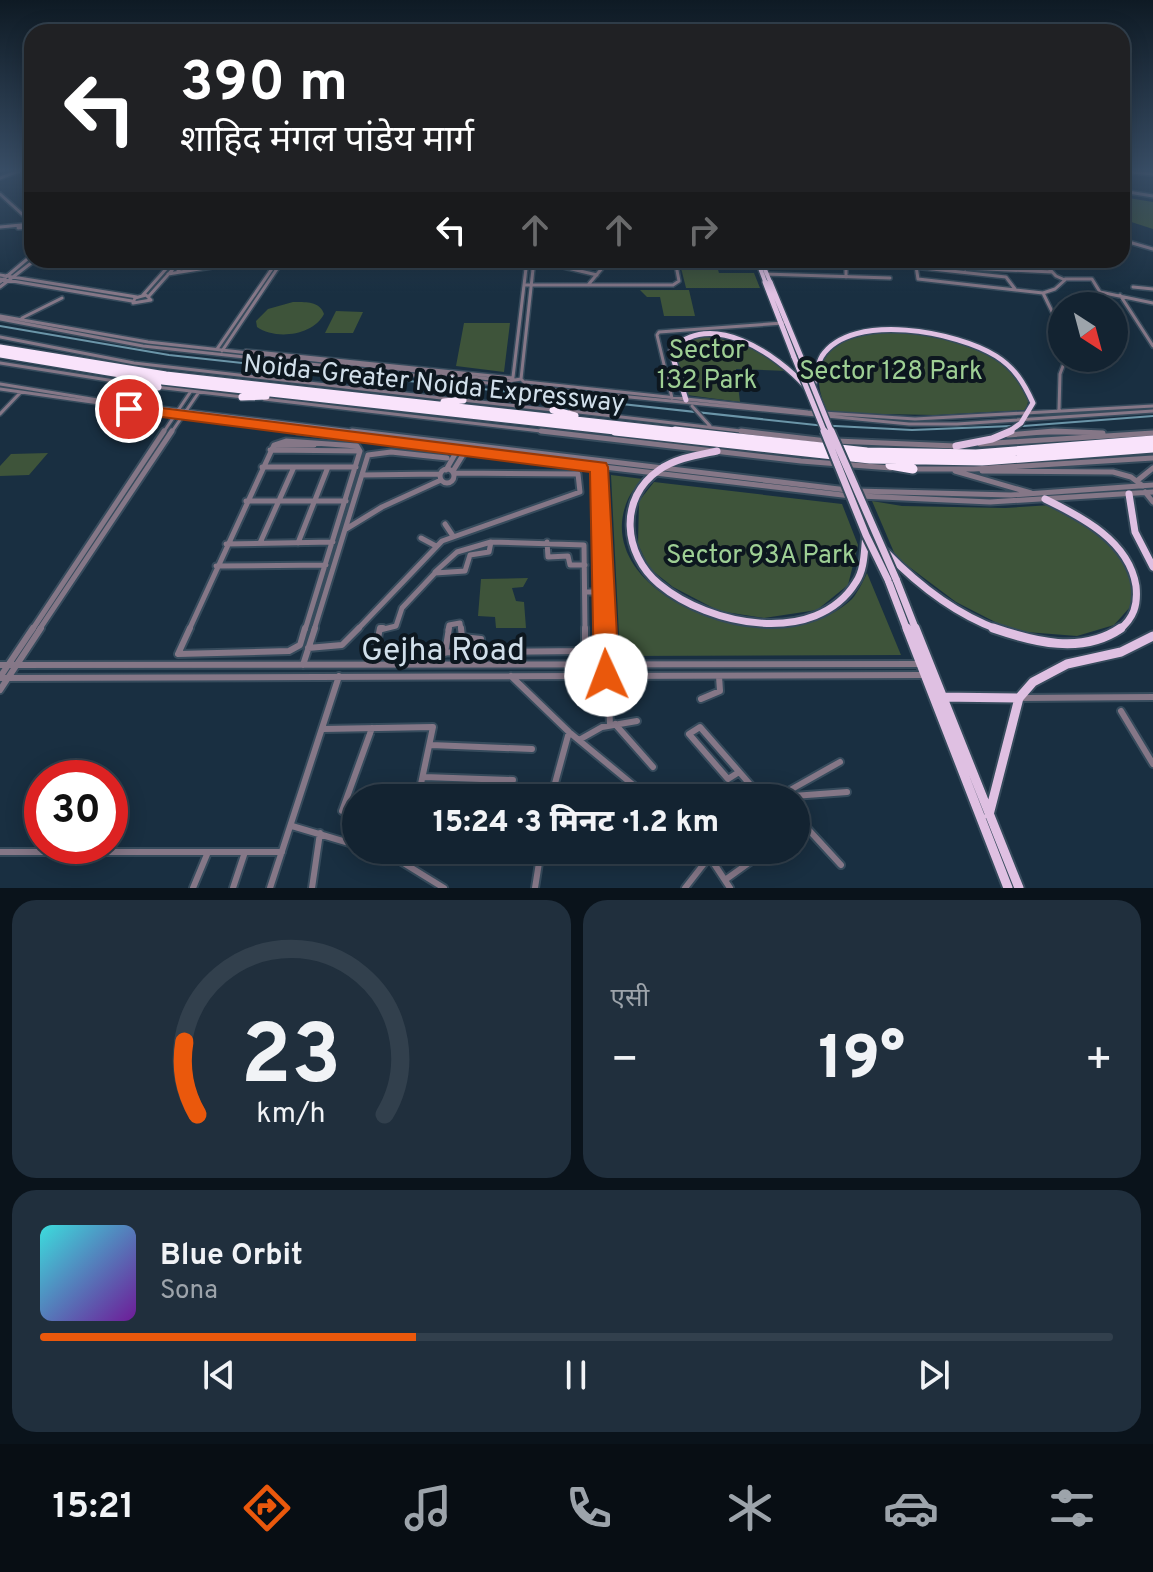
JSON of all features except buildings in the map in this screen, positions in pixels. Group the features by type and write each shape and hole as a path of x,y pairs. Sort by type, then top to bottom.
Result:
{"highway":[{"name":"Noida-Greater Noida Expressway","path":"0,348 166,375 897,454 976,454 1153,440"},
{"name":"Noida-Greater Noida Expressway","path":"0,354 114,374 855,458 916,462 982,461 1153,448"},
{"path":"114,374 158,387"},
{"path":"242,397 283,394"},
{"path":"428,404 463,400"},
{"path":"553,410 596,423"},
{"path":"855,458 913,469"}],"main road":[{"path":"762,268 870,534 892,580 1008,888"},
{"path":"784,323 793,338 797,357"},
{"path":"811,388 815,366 820,358 835,344 871,330 908,329 941,335 987,351 1011,367 1033,395 1022,422 1006,435 956,446"},
{"path":"690,404 671,351 681,338 702,335 734,339 773,356 811,388"},
{"path":"717,451 660,470 632,502 628,518 630,539 645,570 675,597 718,616 768,623 814,616 846,596 856,584 870,534"},
{"path":"1129,494 1130,521 1153,567"},
{"path":"870,534 903,569 961,612 1024,638 1075,642 1111,634 1133,615 1137,603 1134,574 1125,557 1106,536 1045,499"},
{"path":"989,815 1019,698 1034,680 1048,671 1086,657 1132,647 1153,636"},
{"path":"936,697 1019,698"},
{"path":"936,697 1019,888"}],"street":[{"path":"0,229 24,226"},
{"path":"1130,244 1153,251"},
{"path":"4,279 24,265"},
{"path":"132,301 166,268"},
{"path":"4,279 149,296 174,268"},
{"path":"169,273 206,268"},
{"path":"219,351 276,268"},
{"path":"503,404 510,397 526,268"},
{"path":"515,406 514,397 524,383 533,268"},
{"path":"568,268 597,275"},
{"path":"588,285 603,268"},
{"path":"524,285 676,285 679,281 677,268"},
{"path":"846,275 847,268"},
{"path":"916,268 918,279 1043,293 1063,284 1065,279"},
{"path":"948,268 1006,277 1015,289"},
{"path":"1050,268 1052,272"},
{"path":"964,269 1052,272 1065,279 1092,279 1098,292"},
{"path":"765,275 890,278 846,275"},
{"path":"4,279 146,303 152,298 149,296"},
{"path":"1133,287 1153,289"},
{"path":"1043,293 1048,303"},
{"path":"1128,297 1153,303"},
{"path":"19,319 62,298"},
{"path":"1128,309 1153,346"},
{"path":"0,318 115,342 510,383 520,390"},
{"path":"0,318 219,351 672,398 690,404 710,427"},
{"path":"672,398 660,358 659,332 784,323"},
{"path":"0,337 134,363 865,445 956,446 1153,433"},
{"path":"1146,339 1153,339"},
{"path":"0,363 158,387 801,461 913,469 974,469 1153,458"},
{"path":"1061,372 1059,411 1062,417"},
{"path":"524,383 690,404 909,424 1022,422 1153,408"},
{"path":"0,387 20,393 599,464"},
{"path":"0,387 174,412"},
{"path":"0,677 174,412 191,391"},
{"path":"0,690 199,392"},
{"path":"0,414 20,393"},
{"path":"1022,422 1059,411 1153,408"},
{"path":"183,413 325,435 660,470 813,493 969,502 1153,492"},
{"path":"1022,422 1029,436"},
{"path":"1006,435 1082,431 1113,435"},
{"path":"316,446 318,434"},
{"path":"272,447 316,446 325,435"},
{"path":"291,440 360,451 299,647 289,651 177,654 272,447 291,440"},
{"path":"391,452 393,442"},
{"path":"344,531 440,477 458,449"},
{"path":"361,475 453,479 466,450"},
{"path":"303,665 368,455 391,452 459,461"},
{"path":"1100,468 1112,462"},
{"path":"599,464 606,675 613,724 653,767"},
{"path":"1056,466 1061,472"},
{"path":"262,467 356,467"},
{"path":"260,543 294,467"},
{"path":"298,543 328,467"},
{"path":"974,469 1015,475 1100,468 1119,471 1138,480 1143,486"},
{"path":"1138,480 1153,468"},
{"path":"946,469 1034,494"},
{"path":"308,648 342,645 436,546 453,536 580,492 578,474 446,470"},
{"path":"882,496 1034,494 1153,485"},
{"path":"1145,492 1153,502"},
{"path":"246,501 346,501"},
{"path":"445,524 453,536"},
{"path":"421,538 436,546"},
{"path":"226,544 333,542"},
{"path":"435,573 465,571 470,555 489,552 491,542"},
{"path":"491,542 582,543 585,548 585,651 376,654 374,651 380,628 396,626 402,608 435,573 457,552 491,542"},
{"path":"547,542 549,557 567,556 570,565 585,565"},
{"path":"216,566 326,565"},
{"path":"586,592 603,592"},
{"path":"445,653 449,625 460,623 462,637 481,639 480,653"},
{"path":"225,665 228,653"},
{"path":"236,665 241,653"},
{"path":"508,653 509,665"},
{"name":"Gejha Road","path":"0,665 924,664"},
{"name":"Gejha Road","path":"0,677 928,675"},
{"path":"270,888 339,676"},
{"path":"511,676 569,732 632,784"},
{"path":"701,699 720,691 719,676"},
{"path":"1019,698 1153,697"},
{"path":"1121,711 1153,764"},
{"path":"579,740 613,724 637,721"},
{"path":"323,729 430,726 434,729 421,784"},
{"path":"739,772 728,779 689,734 700,727 750,784"},
{"path":"352,784 372,728"},
{"path":"555,784 569,732"},
{"path":"431,745 532,749"},
{"path":"802,784 840,762"},
{"path":"423,777 513,780"},
{"path":"810,795 847,792"},
{"path":"292,826 342,840"},
{"path":"810,831 841,865"},
{"path":"312,888 320,833"},
{"path":"0,852 282,852"},
{"path":"193,888 208,852"},
{"path":"233,888 245,852"},
{"path":"405,864 444,888"},
{"path":"535,888 539,864"},
{"path":"685,888 700,864"},
{"path":"714,864 730,888"},
{"path":"725,880 747,864"}],"green space":[{"path":"1130,211 1153,211 1153,229 1130,222"},
{"path":"681,268 717,268 719,273 754,273 760,288 686,288"},
{"path":"640,290 689,290 695,316 664,316 660,297 647,297"},
{"path":"293,302 316,304 324,314 311,327 293,334 274,334 257,327 256,321 268,309"},
{"path":"336,311 363,312 353,333 325,333"},
{"path":"464,323 510,323 504,372 456,366"},
{"name":"Sector 128 Park","path":"873,331 933,335 974,346 992,355 1008,367 1023,386 1028,399 1025,410 936,415 828,413 819,383 824,359 843,342"},
{"name":"Sector 132 Park","path":"702,336 747,344 788,371 736,369 740,402 687,395 674,351 680,341"},
{"path":"48,453 29,475 0,476 0,466 11,454"},
{"path":"611,475 643,479 628,499 622,534 635,566 661,592 696,612 738,624 780,627 820,619 852,599 867,573 901,655 620,656"},
{"name":"Sector 93A Park","path":"654,482 842,504 858,545 848,585 817,610 764,618 719,611 673,587 649,568 638,544 639,501"},
{"path":"872,501 902,506 1005,508 1051,505 1093,529 1118,552 1133,586 1131,606 1114,625 1077,636 1026,632 999,624 956,602 896,557"},
{"path":"528,578 523,587 512,588 516,601 524,602 526,628 496,628 495,617 478,616 481,579"}],"waterway":[{"path":"0,326 169,355 816,425 912,430 1012,426"},
{"path":"1023,426 1153,416"}],"route":[{"path":"129,409 599,467 606,675"}]}
